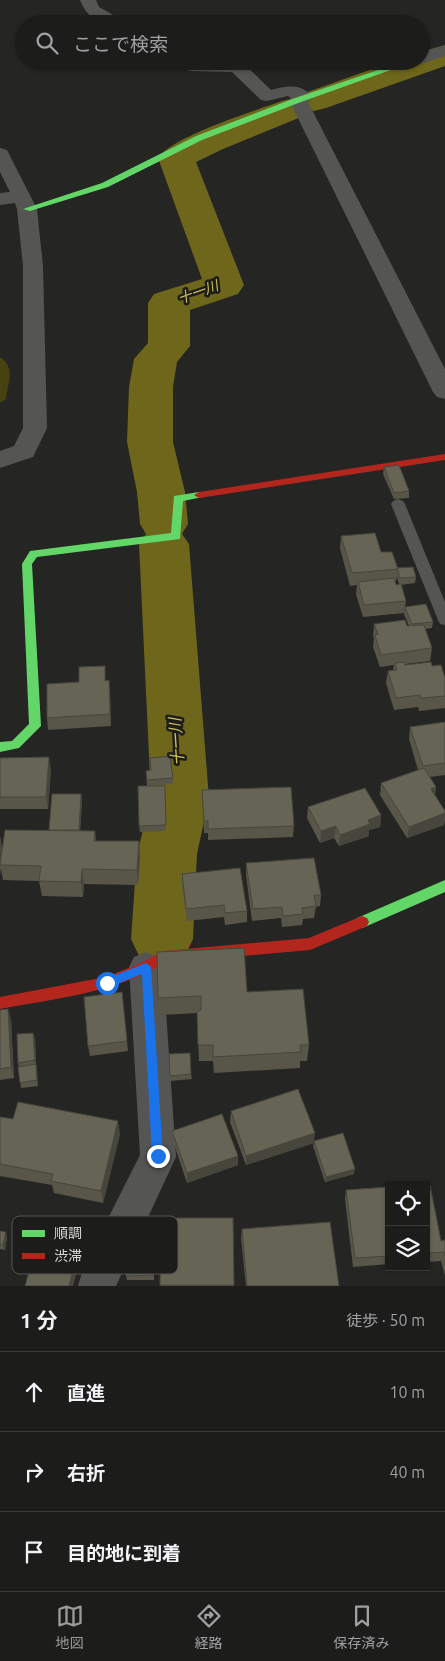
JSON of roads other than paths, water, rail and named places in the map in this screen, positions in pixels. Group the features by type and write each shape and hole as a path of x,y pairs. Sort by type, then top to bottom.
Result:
{"street":[{"path":"88,0 92,10 101,15"},
{"path":"430,55 445,50"},
{"path":"240,70 267,96 290,90 301,99 445,392"},
{"path":"0,199 24,203 105,185 199,138 301,99 386,70"},
{"path":"0,154 24,203 33,266 35,428 24,451 0,460"},
{"path":"0,747 15,745 35,726 27,564 34,554 176,536 178,498 445,457"},
{"path":"0,1003 107,983 146,967 163,957 310,944 445,886"},
{"path":"129,1216 158,1156 146,967"},
{"path":"97,1286 101,1274"}],"lane":[{"path":"398,504 445,620"}],"waterway":[{"name":"十一川","path":"430,60 445,55"},
{"name":"十一川","path":"314,101 402,70"},
{"name":"十一川","path":"164,524 161,492 150,442 151,387 156,359 169,346 169,303 224,285 176,158 210,141 294,108"},
{"name":"十一川","path":"162,939 167,854 180,798 164,544"}]}
